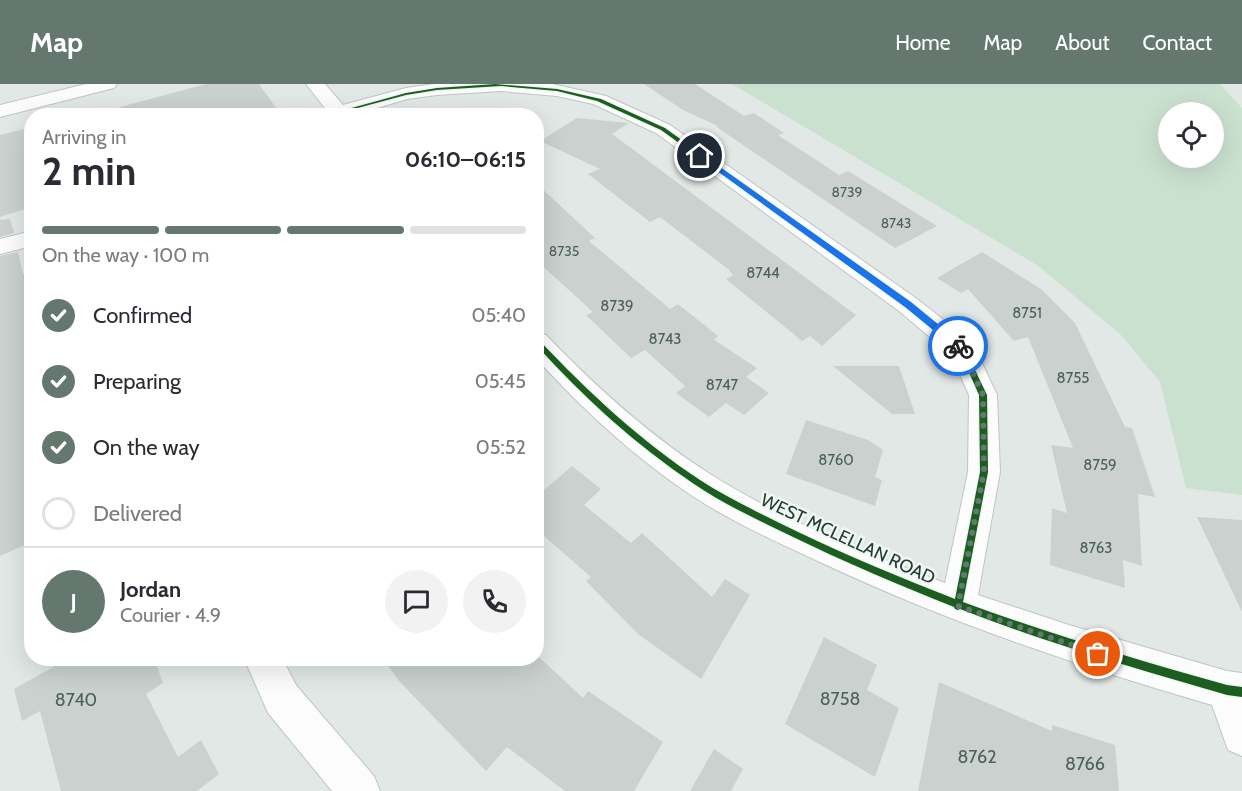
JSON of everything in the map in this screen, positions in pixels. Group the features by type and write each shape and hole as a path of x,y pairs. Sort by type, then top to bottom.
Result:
{"street":[{"path":"0,111 45,92 108,84"},
{"path":"315,84 335,108"},
{"path":"360,108 406,94 437,89 501,85 557,90 599,100 663,129 908,304 962,349 983,395 984,472 958,606"},
{"path":"0,247 24,240"},
{"name":"WEST MCLELLAN ROAD","path":"544,349 622,426 699,483 779,527 861,566 958,606 1098,654 1234,691"},
{"path":"266,666 282,699 359,791"},
{"path":"1234,691 1242,736"}],"green space":[{"path":"732,84 1220,84 1242,108 1242,495 1186,488 1160,382 1121,335 1037,265"}],"building":[{"path":"206,84 259,84 276,108 120,108"},
{"path":"644,84 695,84 744,116 754,113 784,133 778,135 839,175 848,171 937,226 895,248 715,126 720,127 683,110"},
{"path":"577,118 629,123 612,134 856,315 822,346 810,336 802,341 726,279 733,275 728,269 660,217 650,222 588,174 600,169 544,143 544,139"},
{"path":"24,129 24,210 0,217 0,135"},
{"path":"544,191 595,238 589,241 670,309 678,304 718,336 714,340 757,368 746,377 769,393 744,415 726,403 709,417 676,393 685,386 645,350 631,358 586,315 593,312 544,267"},
{"path":"10,219 14,233 0,237 0,220"},
{"path":"18,252 24,274 24,546 0,556 0,256"},
{"path":"982,252 1041,289 1075,323 1125,427 1132,428 1155,497 1138,494 1142,566 1123,560 1125,588 1050,565 1052,508 1067,513 1051,445 1073,448 1028,337 1014,341 968,289 961,293 937,278"},
{"path":"833,366 899,366 915,414 892,414"},
{"path":"806,420 868,440 883,450 875,477 882,480 875,506 786,474"},
{"path":"572,466 601,489 584,505 631,543 642,533 712,597 725,579 750,595 701,679 638,634 586,581 591,577 544,536 544,490"},
{"path":"1197,517 1242,520 1242,612"},
{"path":"824,637 877,665 867,690 899,708 875,777 785,724"},
{"path":"544,662 583,698 588,691 663,742 634,791 565,791 507,747 486,771 400,682 388,666 544,666"},
{"path":"55,666 157,666 163,683 146,694 178,757 201,740 219,774 197,791 61,791 40,711 22,721 14,689"},
{"path":"939,682 1052,731 1052,725 1115,745 1119,791 918,791"},
{"path":"714,749 743,769 731,791 690,791"}],"cycle path":[{"path":"354,108 406,94 437,89 501,85 557,90 599,100 663,129 908,305 962,349 983,395 984,472 958,606"},
{"path":"544,349 574,381 633,434 697,482 725,499 813,543 914,587 1017,626 1121,659 1227,690 1242,692"}],"way so far":[{"path":"958,346 962,349 983,395 984,472 958,606 1098,654"}],"route":[{"path":"700,156 908,304 958,346"}]}
